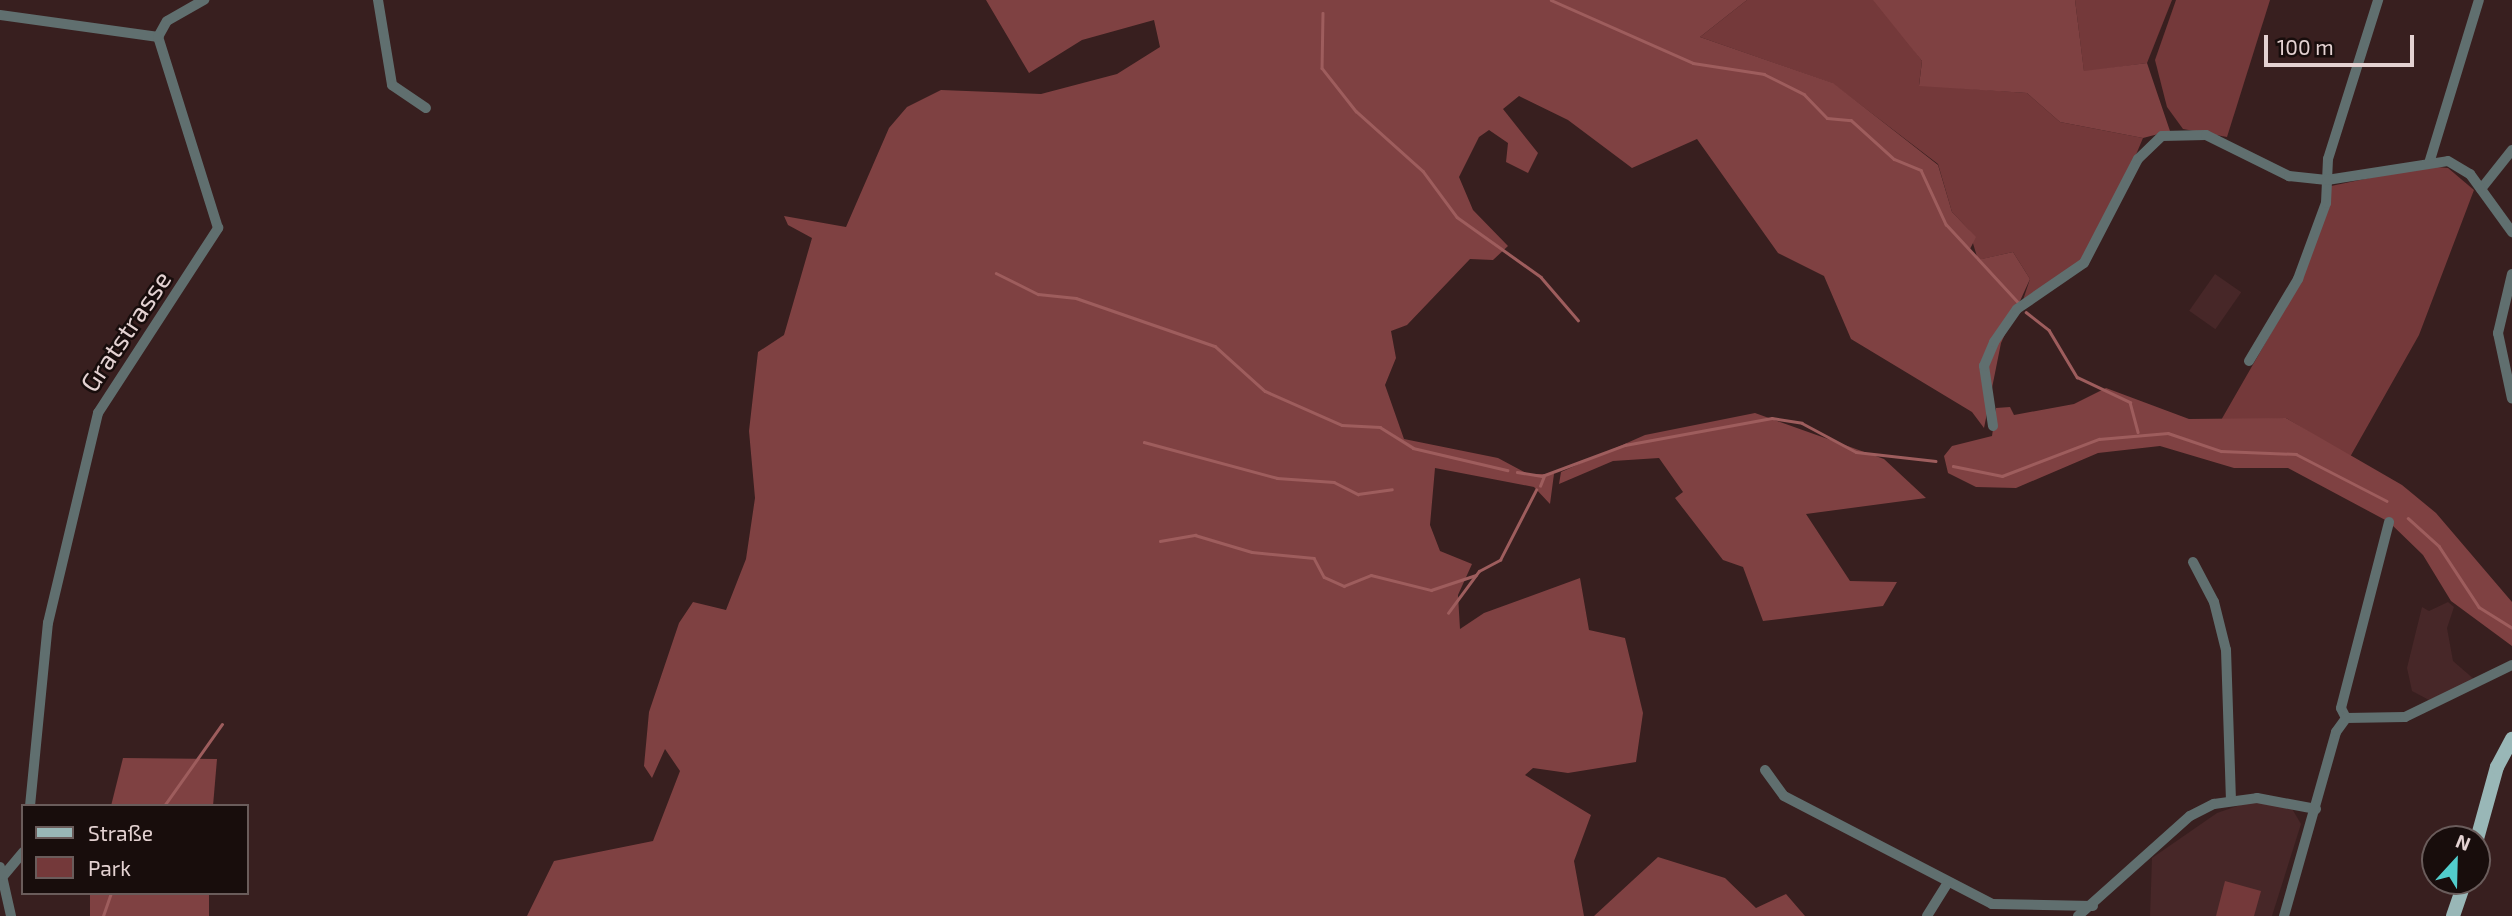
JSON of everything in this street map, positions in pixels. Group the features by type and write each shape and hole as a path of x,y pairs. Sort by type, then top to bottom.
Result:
{"main road":[{"path":"2482,825 2512,739"},
{"path":"2453,916 2460,895"}],"street":[{"path":"0,15 158,37 167,21 204,0"},
{"path":"377,0 393,85 426,108"},
{"path":"2249,360 2298,279 2326,203 2328,159 2378,0"},
{"path":"2430,160 2479,0"},
{"name":"Gratstrasse","path":"30,804 48,623 98,413 218,228 158,37"},
{"path":"1993,426 1984,366 1994,342 2017,309 2084,263 2149,143 2176,132 2206,135 2289,176 2327,180 2430,160 2459,166 2481,189 2512,232"},
{"path":"2481,189 2512,150"},
{"path":"2512,274 2498,333 2512,399"},
{"path":"2284,916 2346,718 2342,708 2389,522"},
{"path":"2193,562 2214,602 2226,650 2231,800"},
{"path":"2346,718 2405,717 2512,665"},
{"path":"1765,770 1784,796 1896,857 2006,908 2093,906"},
{"path":"2078,916 2093,906 2190,816 2231,800 2276,799 2316,809"},
{"path":"11,916 2,871 21,854"},
{"path":"1927,916 1948,883"}],"shaded area":[{"path":"986,0 1747,0 1700,37 1833,83 1938,165 1952,212 1976,237 1970,249 1977,260 2013,252 2030,279 2001,343 1984,428 1972,412 1851,339 1824,276 1778,253 1697,139 1632,168 1568,120 1519,96 1503,109 1538,153 1528,173 1506,162 1508,143 1489,130 1479,137 1459,177 1473,210 1508,246 1493,260 1470,259 1407,325 1391,331 1396,358 1385,385 1404,439 1498,458 1528,474 1554,474 1550,504 1534,487 1435,468 1430,525 1440,551 1472,564 1458,595 1460,629 1484,613 1580,578 1589,630 1625,638 1643,713 1636,762 1568,773 1533,768 1525,775 1591,815 1574,861 1584,916 527,916 554,861 653,841 680,771 665,749 652,778 644,766 649,712 679,623 693,602 726,610 746,559 755,498 749,431 758,352 784,335 812,238 788,225 784,216 846,227 889,128 907,107 941,90 1041,94 1117,74 1160,47 1154,20 1082,40 1029,73"},
{"path":"1873,0 2075,0 2084,71 2147,63 2170,131 2143,138 2060,122 2027,93 1919,86 1922,61"},
{"path":"2215,274 2241,292 2215,329 2189,311"},
{"path":"2106,388 2189,419 2286,418 2402,485 2436,513 2512,602 2512,646 2451,601 2423,555 2389,522 2288,468 2234,468 2160,446 2098,453 2016,488 1976,487 1948,473 1944,456 1952,446 1992,436 1996,408 2010,407 2014,415 2074,404"},
{"path":"1755,413 1884,459 1926,498 1806,514 1850,581 1897,582 1883,606 1763,621 1743,567 1723,560 1675,498 1683,492 1659,458 1613,461 1559,484 1561,472 1645,435"},
{"path":"2448,602 2454,607 2447,628 2453,661 2475,680 2429,700 2412,691 2407,668 2422,607 2429,611"},
{"path":"123,758 217,759 213,804 112,804"},
{"path":"2252,801 2291,807 2301,824 2272,916 2150,916 2152,858 2217,813"},
{"path":"1658,857 1725,878 1756,908 1786,894 1805,916 1594,916"},
{"path":"90,895 209,895 209,916 90,916"}],"green space":[{"path":"1747,0 1877,0 1922,61 1919,85 2027,93 2060,122 2143,138 2114,207 2075,269 2023,300 2030,279 2013,252 1978,260 1969,230 1952,212 1938,164 1832,83 1700,37"},
{"path":"2075,0 2172,0 2147,63 2084,72"},
{"path":"2176,0 2270,0 2227,137 2183,129 2167,107 2155,60"},
{"path":"2427,166 2448,168 2474,190 2419,335 2350,457 2286,418 2220,422 2302,279 2331,186"},
{"path":"2225,881 2261,891 2254,916 2216,916"}],"waterway":[{"path":"1551,0 1693,63 1764,74 1804,94 1827,118 1851,120 1894,159 1921,170 1946,224 2018,302"},
{"path":"1323,13 1322,68 1356,111 1423,171 1457,217 1541,277 1578,320"},
{"path":"996,273 1038,294 1076,298 1215,346 1265,391 1342,425 1380,427 1413,448 1507,470"},
{"path":"2026,312 2049,330 2077,377 2130,402 2138,432"},
{"path":"1517,472 1542,476 1625,445 1772,418 1802,423 1856,452 1935,461"},
{"path":"1953,466 2002,476 2099,439 2168,433 2221,451 2296,454 2387,501"},
{"path":"1144,442 1277,478 1334,482 1358,494 1392,489"},
{"path":"1540,486 1544,476"},
{"path":"1448,613 1479,571 1500,560 1536,490"},
{"path":"2408,518 2439,546 2479,607 2512,628"},
{"path":"1160,541 1195,535 1252,552 1314,558 1324,577 1344,586 1371,575 1431,590 1476,575"},
{"path":"165,804 222,724"},
{"path":"103,916 110,895"}]}
